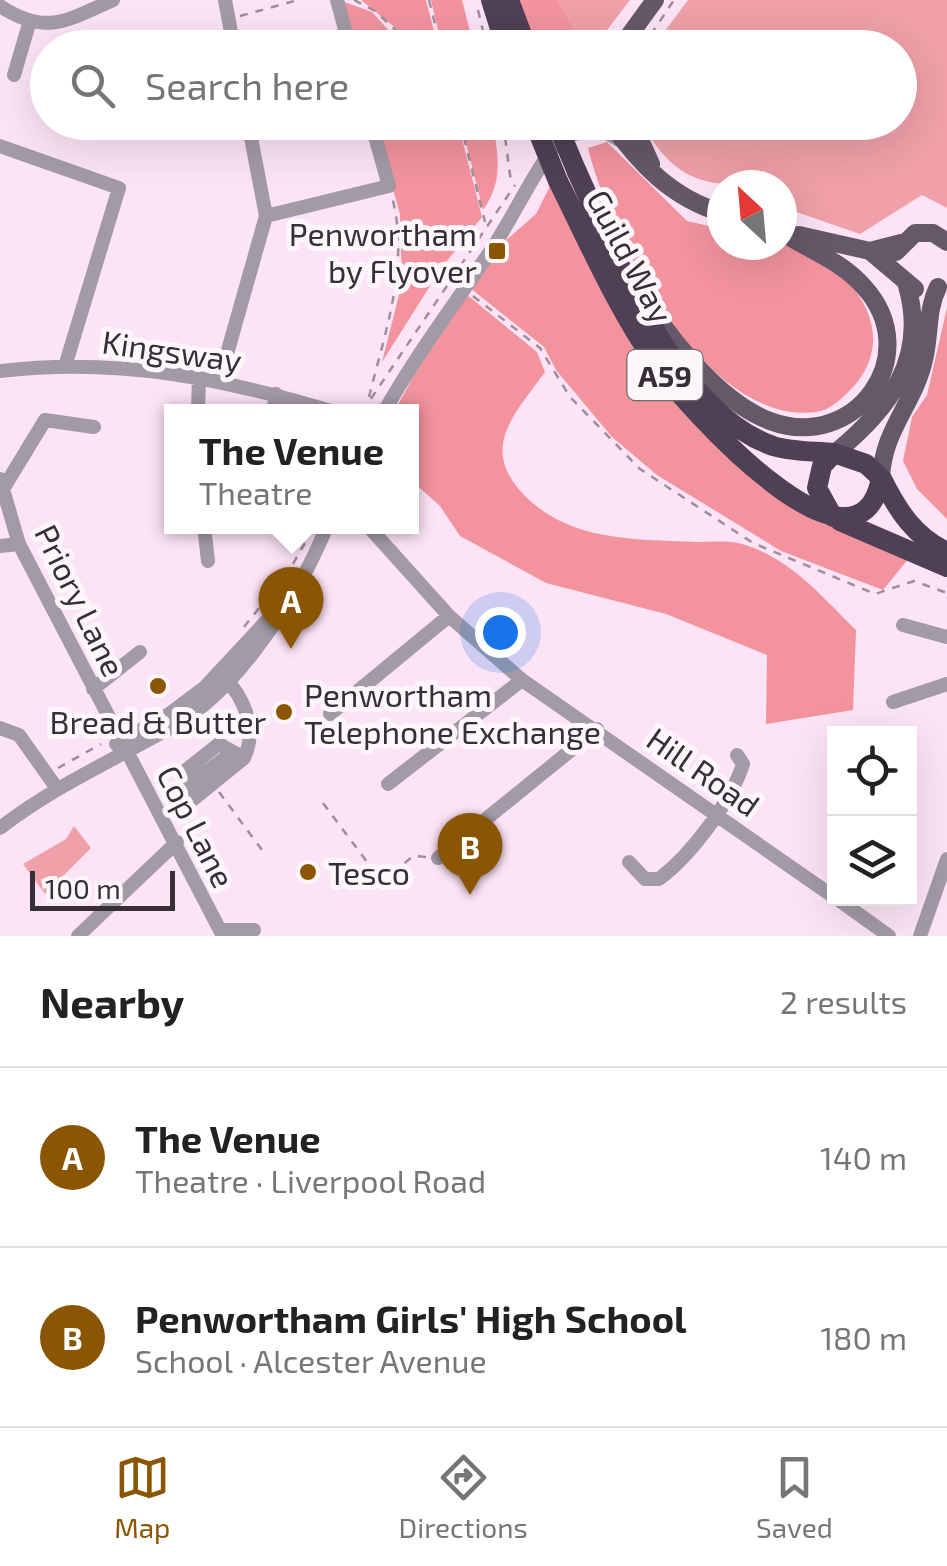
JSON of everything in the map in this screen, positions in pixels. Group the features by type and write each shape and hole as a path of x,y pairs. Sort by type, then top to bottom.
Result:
{"highway":[{"path":"491,0 500,30"},
{"path":"508,0 520,30"},
{"name":"Guild Way","path":"545,140 616,256 653,328 729,419 776,447 834,453"},
{"name":"Guild Way","path":"560,140 567,177 626,316 680,393 749,464 805,505 836,518"},
{"path":"834,453 822,466 817,488 836,518 851,519 869,508 882,479"},
{"name":"A59","path":"834,453 866,464 882,479"},
{"path":"882,479 904,520 930,544 947,552"},
{"name":"A59","path":"836,518 947,567"}],"main road":[{"path":"633,30 655,0"},
{"path":"622,140 674,193 707,207"},
{"path":"640,140 658,178"},
{"path":"870,252 924,232 947,242"},
{"path":"797,235 870,252 903,281 923,291 943,284"},
{"path":"616,256 660,321 729,394 770,421 814,428 846,416 867,399 883,367 887,332 877,304 852,275 797,241"},
{"path":"834,453 881,413 899,382 914,322 894,263 901,243"},
{"path":"882,479 885,444 909,402 925,357 928,312 943,284"}],"street":[{"path":"225,0 230,30"},
{"path":"337,0 345,30"},
{"path":"0,6 29,24 44,26 111,1"},
{"path":"14,75 12,58 29,24"},
{"path":"218,382 266,216 251,140"},
{"path":"266,216 389,186 376,140"},
{"path":"389,404 464,289 553,140"},
{"path":"617,140 627,148"},
{"path":"0,146 118,188 66,364"},
{"name":"Kingsway","path":"0,371 66,364 132,367 200,377 308,404"},
{"path":"198,404 200,377"},
{"path":"274,404 276,394"},
{"path":"1,484 45,420 94,427"},
{"name":"Priory Lane","path":"1,484 19,544 124,745"},
{"path":"205,534 208,561"},
{"path":"0,828 51,780 82,772 86,761 124,745 224,677 286,600 312,561 324,534"},
{"name":"Hill Road","path":"375,534 448,616 522,680 827,892"},
{"path":"0,546 19,544"},
{"path":"330,714 448,616"},
{"path":"904,625 947,637"},
{"path":"93,689 140,652"},
{"path":"191,795 238,756 250,736 248,718 224,677"},
{"path":"388,784 522,680"},
{"path":"893,702 947,684"},
{"path":"0,728 19,735 51,780"},
{"path":"438,858 596,729"},
{"name":"Cop Lane","path":"124,745 221,933"},
{"path":"629,862 645,878 660,880 682,862 738,779 743,762 737,755"},
{"path":"78,936 177,842"},
{"path":"920,936 947,859"},
{"name":"Hill Road","path":"846,906 889,936"},
{"path":"221,933 254,930"}],"path":[{"path":"228,19 298,0"},
{"path":"354,0 375,11 395,30"},
{"path":"429,0 436,30"},
{"path":"476,0 482,30"},
{"path":"654,30 674,0"},
{"path":"367,404 486,224 465,140"},
{"path":"505,140 511,182"},
{"path":"368,397 397,284 397,214 389,186"},
{"path":"464,289 540,348 570,396 640,469 753,543 875,594 914,581 947,593"},
{"path":"241,631 290,568 309,534"},
{"path":"51,780 101,744"},
{"path":"219,792 262,850"},
{"path":"323,802 382,882 413,856 438,858"}],"shaded area":[{"path":"339,0 372,12 388,30 348,30"},
{"path":"361,0 426,0 434,30 398,30"},
{"path":"431,0 462,0 470,30 438,30"},
{"path":"516,0 558,0 574,30 529,30"},
{"path":"558,0 630,0 607,30 574,30"},
{"path":"688,0 947,0 947,208 922,195 860,234 797,212 797,170 707,170 707,181 684,172 653,140 917,140 917,30 666,30"},
{"path":"379,140 462,140 482,217 447,261 435,264 437,275 382,362 402,283 400,214"},
{"path":"465,140 495,140 498,168 494,189 483,210"},
{"path":"607,142 687,221 707,226 707,260 797,260 797,247 836,270 852,286 872,325 873,345 867,366 853,387 827,409 816,412 775,408 737,389 701,358 669,319 641,274 617,229 588,148"},
{"path":"553,180 724,448 909,558 883,590 781,551 657,475 612,437 556,370 544,347 470,288 503,243 536,214"},
{"path":"466,294 537,352 545,372 512,418 503,448 511,479 543,511 583,530 605,535 737,543 759,550 804,580 856,630 853,710 766,724 767,655 666,614 546,583 460,536 440,506 419,487 419,404 398,404 431,344"},
{"path":"947,308 947,519 917,489 903,461 912,417 927,395"},
{"path":"74,826 91,848 45,894 23,864 66,839"}],"place":[{"name":"Penwortham by Flyover","path":"497,251"},
{"name":"The Venue","path":"291,649"},
{"name":"Bread & Butter","path":"158,686"},
{"name":"Penwortham Telephone Exchange","path":"284,712"},
{"name":"Tesco","path":"308,872"},
{"name":"Penwortham Girls' High School","path":"470,895"}]}
